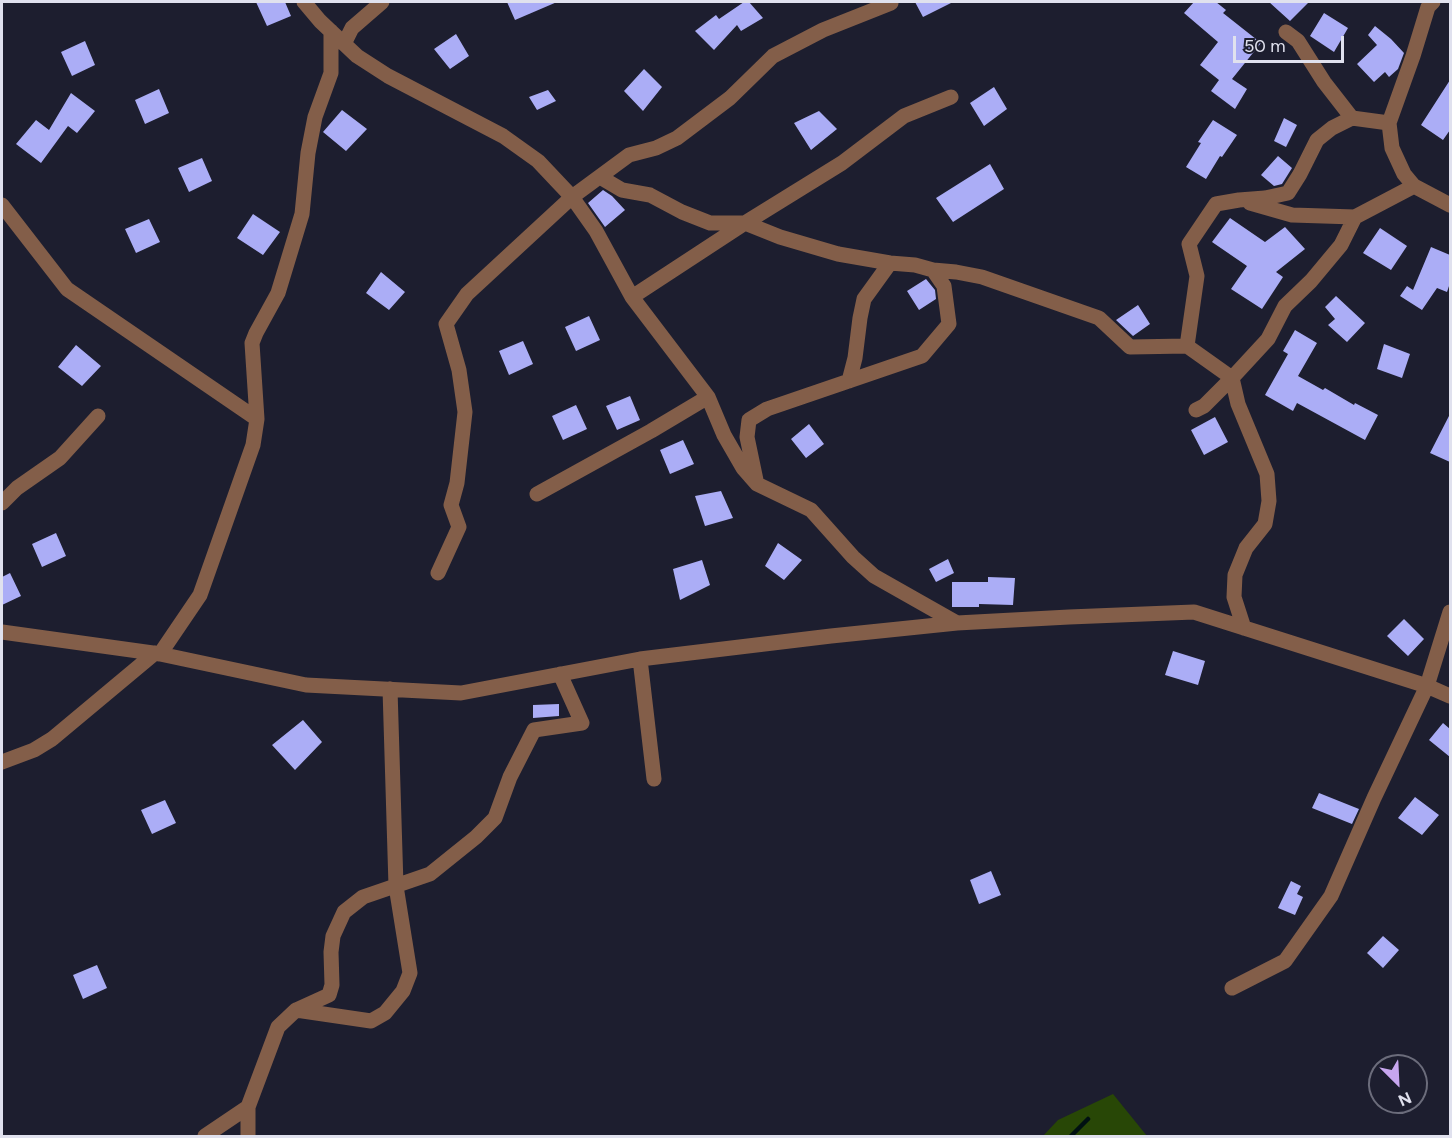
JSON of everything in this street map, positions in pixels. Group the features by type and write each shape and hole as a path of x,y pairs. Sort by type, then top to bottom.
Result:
{"street":[{"path":"304,2 357,56 388,76 503,136 538,161 572,197 597,231 633,297 708,397 724,435 743,468 757,484 812,510 853,557 874,576 957,623"},
{"path":"344,44 352,28 382,2"},
{"path":"1434,2 1428,7 1389,123 1392,148 1404,174 1414,186 1450,205"},
{"path":"438,573 459,527 451,505 457,483 465,412 459,370 446,324 467,294 572,197 629,155 656,148 677,138 730,98 773,56 823,30 891,3"},
{"path":"326,26 352,28"},
{"path":"2,762 34,750 52,739 158,654 200,595 253,445 257,419 252,343 255,333 278,293 302,214 308,153 315,117 331,73 326,26"},
{"path":"1286,32 1298,41 1324,82 1352,117"},
{"path":"633,297 745,223 842,163 904,116 951,97"},
{"path":"1187,346 1197,276 1189,244 1216,204 1265,198 1288,192 1317,140 1352,117 1389,123"},
{"path":"600,177 622,190 650,195 682,212 710,223 745,223 780,237 829,251 982,277 1099,318 1130,347 1187,346 1232,378 1238,404 1267,474 1269,501 1265,524 1246,548 1235,575 1234,597 1244,628"},
{"path":"1239,200 1292,215 1355,217 1414,186"},
{"path":"2,205 67,289 257,419"},
{"path":"1196,410 1204,406 1268,339 1285,306 1311,281 1341,245 1355,217"},
{"path":"849,381 864,299 890,263"},
{"path":"757,484 747,437 749,420 767,409 922,356 949,324 944,286 933,270"},
{"path":"537,494 708,397"},
{"path":"2,503 17,488 60,458 98,416"},
{"path":"913,598 927,626"},
{"path":"2,632 158,654 306,685 461,693 640,659 831,636 957,623 1194,612 1427,686 1450,696"},
{"path":"1232,988 1285,961 1331,896 1427,686 1450,612"},
{"path":"640,659 654,779"},
{"path":"248,1137 248,1107 278,1027 296,1010 329,995 332,985 333,936 344,912 363,897 430,874 476,837 495,818 510,777 534,730 582,723 560,674"},
{"path":"296,1010 371,1021 385,1013 403,991 410,974 396,886 390,689"},
{"path":"205,1137 248,1107"}],"green space":[{"path":"1113,1094 1147,1136 1043,1136 1058,1120"}],"building":[{"path":"256,2 285,2 291,16 267,26"},
{"path":"507,2 557,2 515,20"},
{"path":"744,2 749,2 763,18 741,31 737,25 714,50 695,31 716,15 719,19"},
{"path":"915,2 953,2 923,17"},
{"path":"1194,2 1216,2 1226,10 1223,13 1261,43 1232,79 1247,89 1235,109 1211,91 1219,80 1200,65 1218,42 1184,13"},
{"path":"1269,2 1309,2 1290,21"},
{"path":"1324,13 1348,28 1334,52 1310,36"},
{"path":"1375,26 1404,53 1398,69 1389,77 1385,72 1374,82 1357,64 1377,45 1368,35"},
{"path":"456,34 469,56 450,69 434,49"},
{"path":"85,41 95,65 72,76 61,52"},
{"path":"644,69 662,87 643,111 624,91"},
{"path":"1450,80 1450,130 1443,140 1421,125"},
{"path":"994,87 1007,109 984,126 970,103"},
{"path":"159,89 169,113 145,124 135,100"},
{"path":"548,90 556,101 537,110 529,97"},
{"path":"71,93 95,111 77,133 68,126 41,163 16,144 36,120 49,130"},
{"path":"342,110 367,129 346,151 323,132"},
{"path":"819,111 837,129 811,150 794,123"},
{"path":"1284,118 1297,125 1286,147 1274,141"},
{"path":"1213,120 1237,135 1222,157 1220,156 1206,179 1186,167 1201,143 1198,142"},
{"path":"1278,156 1292,168 1282,184 1274,186 1261,175"},
{"path":"202,158 212,181 189,192 178,168"},
{"path":"990,164 1004,189 953,222 936,198"},
{"path":"603,190 625,210 605,227 588,203"},
{"path":"253,214 280,232 263,255 237,238"},
{"path":"1230,218 1265,242 1285,227 1305,249 1276,272 1283,277 1262,309 1231,289 1247,266 1212,242"},
{"path":"149,219 160,242 136,253 125,229"},
{"path":"1380,228 1407,246 1391,270 1363,253"},
{"path":"1431,247 1450,255 1450,283 1447,292 1437,288 1422,310 1400,296 1407,286 1413,290"},
{"path":"381,272 405,292 389,310 366,293"},
{"path":"926,279 935,290 936,299 919,310 907,291"},
{"path":"1336,296 1365,323 1347,342 1328,325 1335,319 1325,307"},
{"path":"1138,305 1150,324 1133,336 1116,320"},
{"path":"589,316 600,340 576,351 565,327"},
{"path":"1295,330 1317,343 1298,376 1378,415 1365,440 1297,403 1293,411 1265,395 1288,354 1283,351"},
{"path":"523,341 533,364 509,375 499,351"},
{"path":"1384,344 1410,354 1402,378 1377,369"},
{"path":"76,345 101,366 82,386 58,367"},
{"path":"630,396 640,420 617,430 606,406"},
{"path":"576,405 587,429 563,440 552,416"},
{"path":"1450,414 1450,462 1430,453"},
{"path":"1215,417 1228,442 1204,455 1191,430"},
{"path":"809,424 824,444 806,458 791,439"},
{"path":"683,440 694,464 670,474 660,450"},
{"path":"721,491 733,518 705,526 695,496"},
{"path":"56,533 66,556 42,567 32,544"},
{"path":"778,543 802,560 784,580 765,566"},
{"path":"948,559 954,573 936,582 929,569"},
{"path":"702,560 710,585 680,600 673,569"},
{"path":"10,573 21,596 2,605 2,577"},
{"path":"988,577 1015,578 1013,605 979,604 979,607 952,607 952,582 988,582"},
{"path":"1404,619 1424,639 1408,656 1387,636"},
{"path":"1173,651 1205,661 1198,685 1165,675"},
{"path":"559,704 559,716 533,718 533,705"},
{"path":"303,720 322,742 295,770 272,745"},
{"path":"1443,723 1450,729 1450,757 1429,740"},
{"path":"1319,793 1359,809 1352,824 1312,808"},
{"path":"1415,797 1439,815 1422,835 1398,818"},
{"path":"165,800 176,823 152,834 141,810"},
{"path":"991,871 1001,895 979,904 970,880"},
{"path":"1291,881 1301,886 1297,894 1303,897 1295,915 1278,908"},
{"path":"1383,936 1399,950 1383,968 1367,953"},
{"path":"97,965 107,988 83,999 73,975"}],"waterway":[{"path":"1071,1136 1088,1119"}]}
